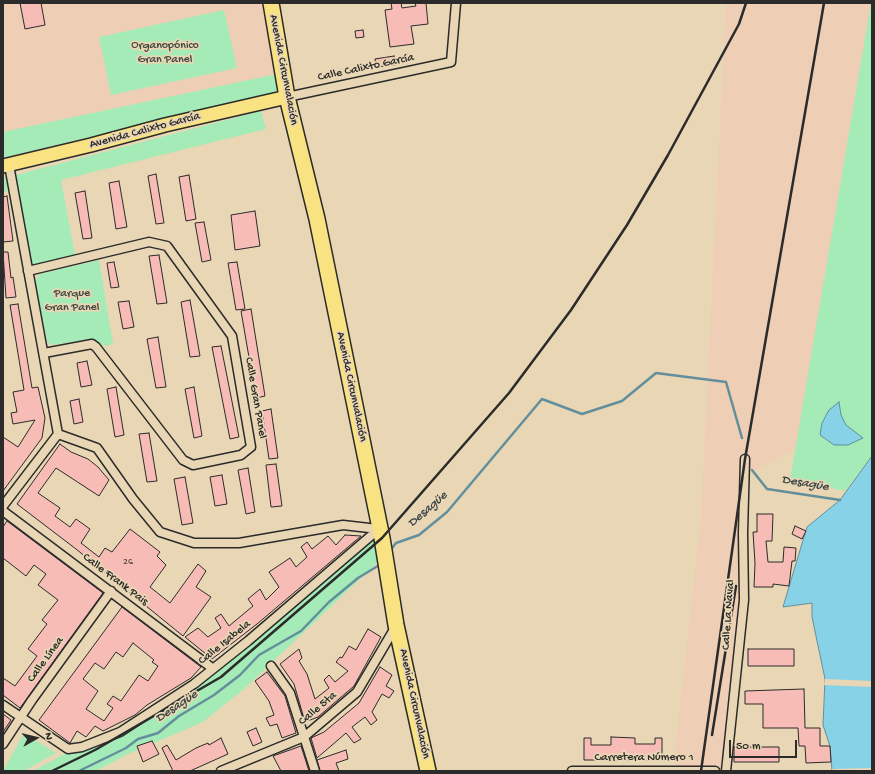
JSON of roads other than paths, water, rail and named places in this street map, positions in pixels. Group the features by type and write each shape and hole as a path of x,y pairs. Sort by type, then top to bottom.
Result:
{"highway":[{"name":"Avenida Circunvalación","path":"270,3 287,97 317,219 385,558 396,625 428,771"}],"main road":[{"name":"Avenida Calixto García","path":"6,166 91,146 164,125 287,97"}],"street":[{"name":"Calle Calixto García","path":"287,97 451,62 456,3"},
{"path":"3,506 58,434 44,353 6,166"},
{"name":"Calle Gran Panel","path":"28,271 149,242 166,246 232,336 251,447 241,456 193,465 188,463 183,460 96,347 92,344 44,353"},
{"path":"58,434 97,448 133,499 160,532 194,543 239,543 343,525 379,529"},
{"name":"Calle La Naval","path":"726,771 744,600 743,533 745,459"},
{"name":"Calle Frank Pais","path":"3,511 212,668"},
{"name":"Calle Isabela","path":"21,717 68,749 82,747 120,732 194,684 212,668 248,641 379,529"},
{"name":"Calle Línea","path":"3,744 111,591"},
{"name":"Calle 5ta","path":"221,771 304,737 357,692 396,625"},
{"path":"271,666 290,693 315,771"},
{"path":"3,705 21,717"},
{"name":"Carretera Número 1","path":"572,771 715,771"}],"water":[{"path":"839,402 841,415 846,425 863,438 848,445 834,445 820,435 822,423 829,410"},
{"path":"872,456 872,771 832,771 830,746 823,725 825,679 812,617 812,603 783,607 807,527 840,500"}],"waterway":[{"name":"Desagüe","path":"389,552 396,543 419,535 447,512 542,399 582,414 622,401 656,373 726,382 742,438"},
{"name":"Desagüe","path":"752,470 767,489 840,500"},
{"name":"Desagüe","path":"79,771 126,748 138,739 158,733 179,716 214,695 240,675 259,655 301,631 329,602 358,578 381,564"}],"railway":[{"path":"52,771 95,750 221,677 382,538 509,393 571,310 627,225 668,155 739,24 746,3"},
{"path":"701,771 745,459 824,3"},
{"path":"712,735 736,586"}],"park label":[{"name":"Organopónico Gran Panel","path":"165,53"},
{"name":"Parque Gran Panel","path":"72,301"}]}
